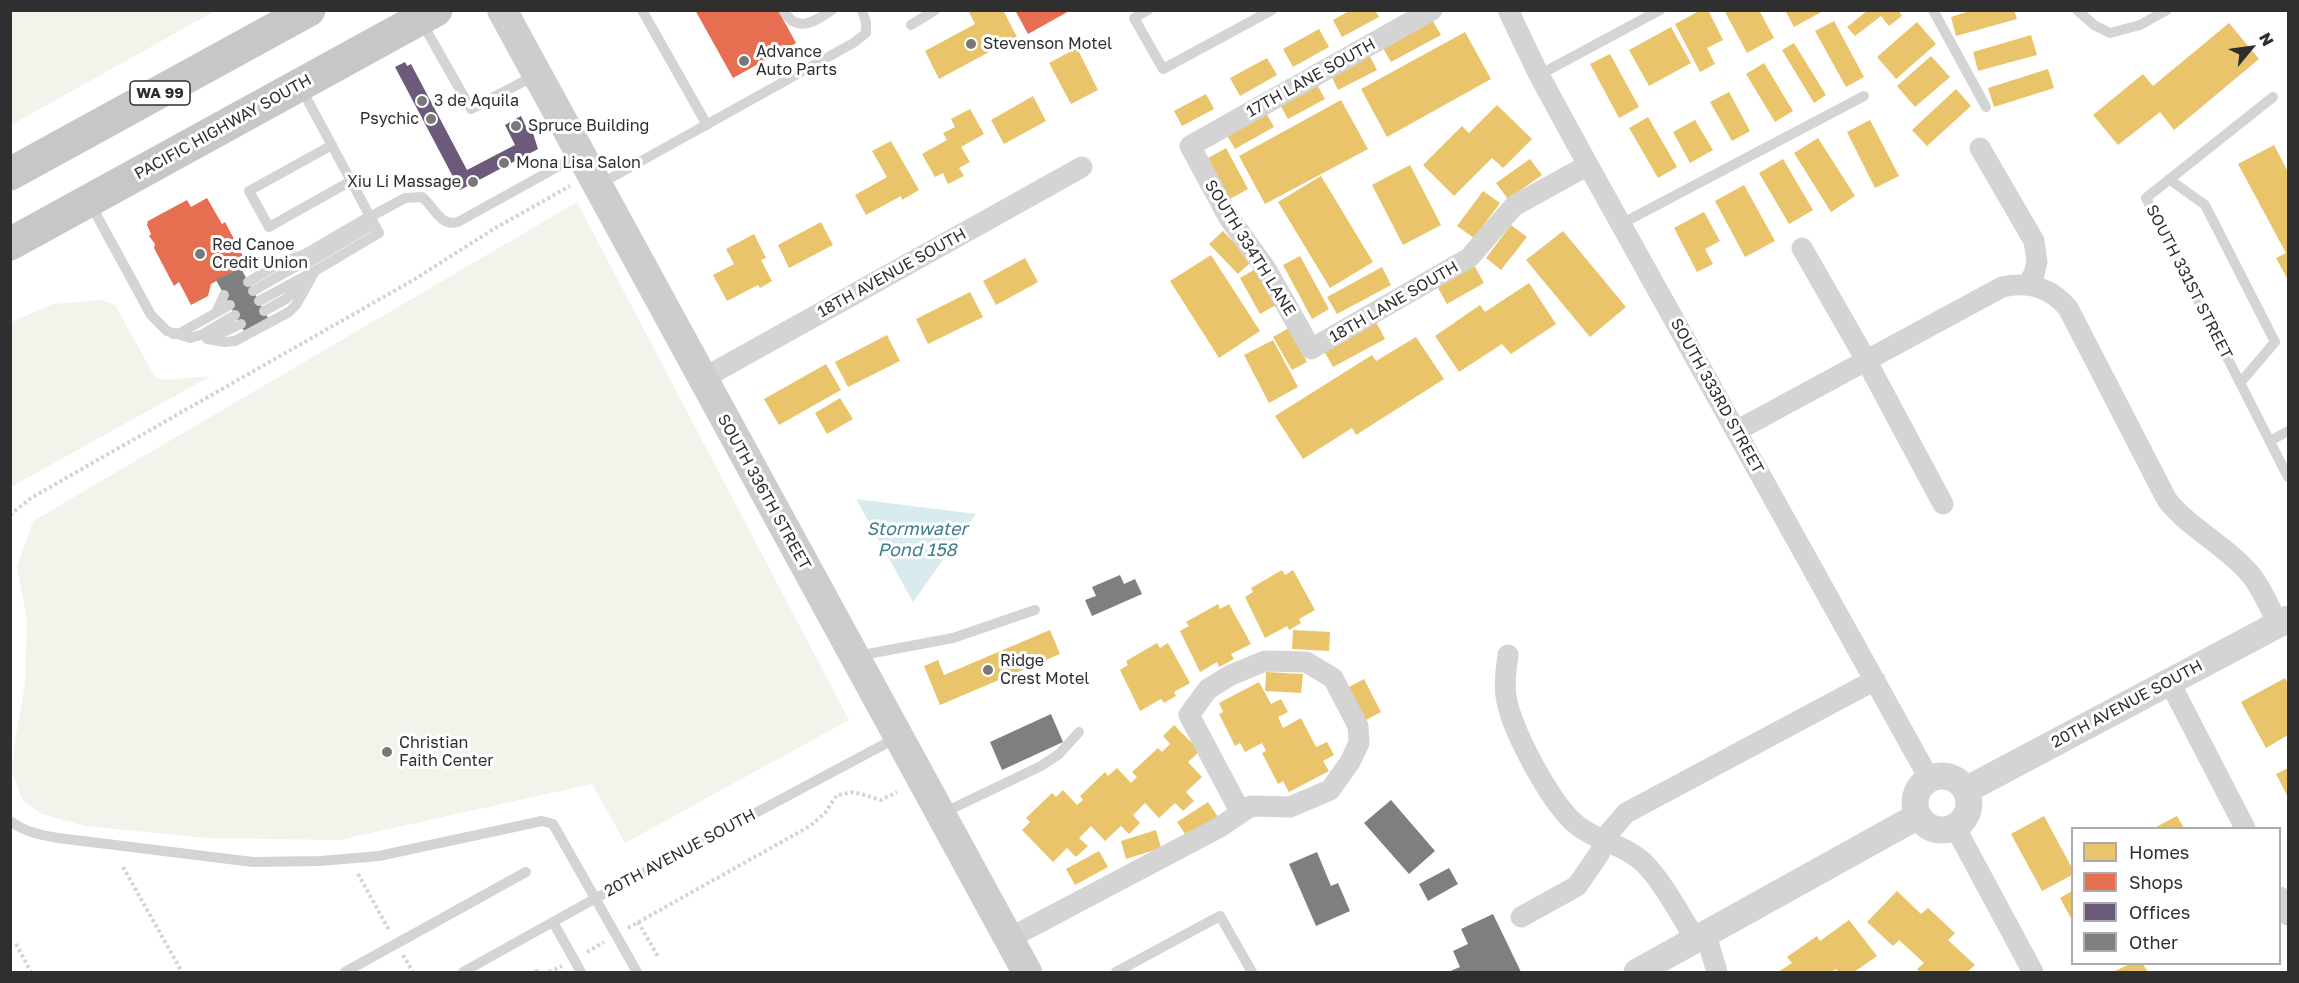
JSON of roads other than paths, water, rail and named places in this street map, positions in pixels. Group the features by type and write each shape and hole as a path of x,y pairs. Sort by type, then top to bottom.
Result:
{"main road":[{"name":"WA 99","path":"10,174 309,10"},
{"name":"SOUTH 336TH STREET","path":"502,10 1026,972"},
{"name":"PACIFIC HIGHWAY SOUTH","path":"10,244 428,15"}],"street":[{"name":"17TH LANE SOUTH","path":"1190,146 1432,10"},
{"name":"SOUTH 333RD STREET","path":"1508,10 1539,75 1588,165 1930,780"},
{"name":"SOUTH 334TH LANE","path":"1190,146 1229,218 1266,269 1311,349"},
{"path":"1980,148 2034,241 2037,262 2028,284"},
{"name":"18TH LANE SOUTH","path":"1311,349 1469,258 1514,206 1588,165"},
{"name":"18TH AVENUE SOUTH","path":"702,379 1082,167"},
{"path":"1802,248 1866,360 1942,504"},
{"path":"1736,431 2002,287 2028,284 2052,292 2068,308 2167,500 2180,516 2251,575 2283,621"},
{"name":"20TH AVENUE SOUTH","path":"1966,790 2283,621"},
{"path":"1509,655 1506,668 1506,695 1511,715 1554,801 1578,826 1620,846 1645,865 1701,937 1717,972"},
{"path":"1008,939 1220,827 1241,813 1251,806 1290,807 1330,790 1350,762 1359,742 1358,726 1332,678 1306,662 1265,661 1231,675 1208,689 1189,715 1241,813"},
{"path":"1521,917 1577,886 1616,823 1635,807 1875,680"},
{"path":"2169,681 2243,827"},
{"path":"1943,776 1952,778 1966,790 1969,809 1965,818 1955,826 1942,830 1932,829 1918,816 1916,798 1919,789 1930,780 1943,776"},
{"path":"1637,972 1918,816"},
{"path":"1955,826 2033,972"},
{"path":"2281,899 2289,915"}],"lane":[{"path":"642,10 706,125"},
{"path":"783,10 789,21 797,24 811,23 832,10"},
{"path":"373,222 303,255 284,261 256,296 315,271 405,198 422,197 431,204 441,220 447,223 458,222 706,125 855,42 866,33 866,22 862,10"},
{"path":"910,25 935,10"},
{"path":"1148,10 1134,18 1163,69 1272,10"},
{"path":"1539,75 1660,10"},
{"path":"1933,10 1986,107"},
{"path":"2078,10 2094,25 2110,33 2140,25 2167,10"},
{"path":"428,15 471,109 537,74"},
{"path":"300,85 373,222"},
{"path":"1621,224 1864,96"},
{"name":"SOUTH 331ST STREET","path":"2273,97 2146,198 2289,477"},
{"path":"332,145 249,191 269,227 351,181"},
{"path":"2169,179 2205,205 2275,342 2240,383"},
{"path":"89,202 151,315 173,334 225,342 236,340 289,312 296,305 315,271"},
{"path":"173,334 180,333 216,313 233,310"},
{"path":"207,339 233,310"},
{"path":"190,338 201,335 233,310"},
{"path":"2270,441 2289,431"},
{"path":"854,657 953,638 1035,610"},
{"path":"940,814 1041,766 1059,754 1078,732"},
{"name":"20TH AVENUE SOUTH","path":"462,972 898,737"},
{"path":"10,821 19,828 37,835 253,862 320,861 379,856 542,821 553,824 637,972"},
{"path":"345,972 526,872"},
{"path":"1116,972 1220,916 1248,971"},
{"path":"553,922 581,972"}],"water":[{"name":"Stormwater Pond 158","path":"856,499 976,514 913,602"}],"place":[{"name":"Stevenson Motel","path":"971,44"},
{"name":"Advance Auto Parts","path":"744,61"},
{"name":"3 de Aquila","path":"422,101"},
{"name":"Psychic","path":"431,119"},
{"name":"Spruce Building","path":"516,126"},
{"name":"Mona Lisa Salon","path":"504,163"},
{"name":"Xiu Li Massage","path":"473,182"},
{"name":"Red Canoe Credit Union","path":"200,254"},
{"name":"Ridge Crest Motel","path":"988,670"},
{"name":"Christian Faith Center","path":"387,752"}]}
